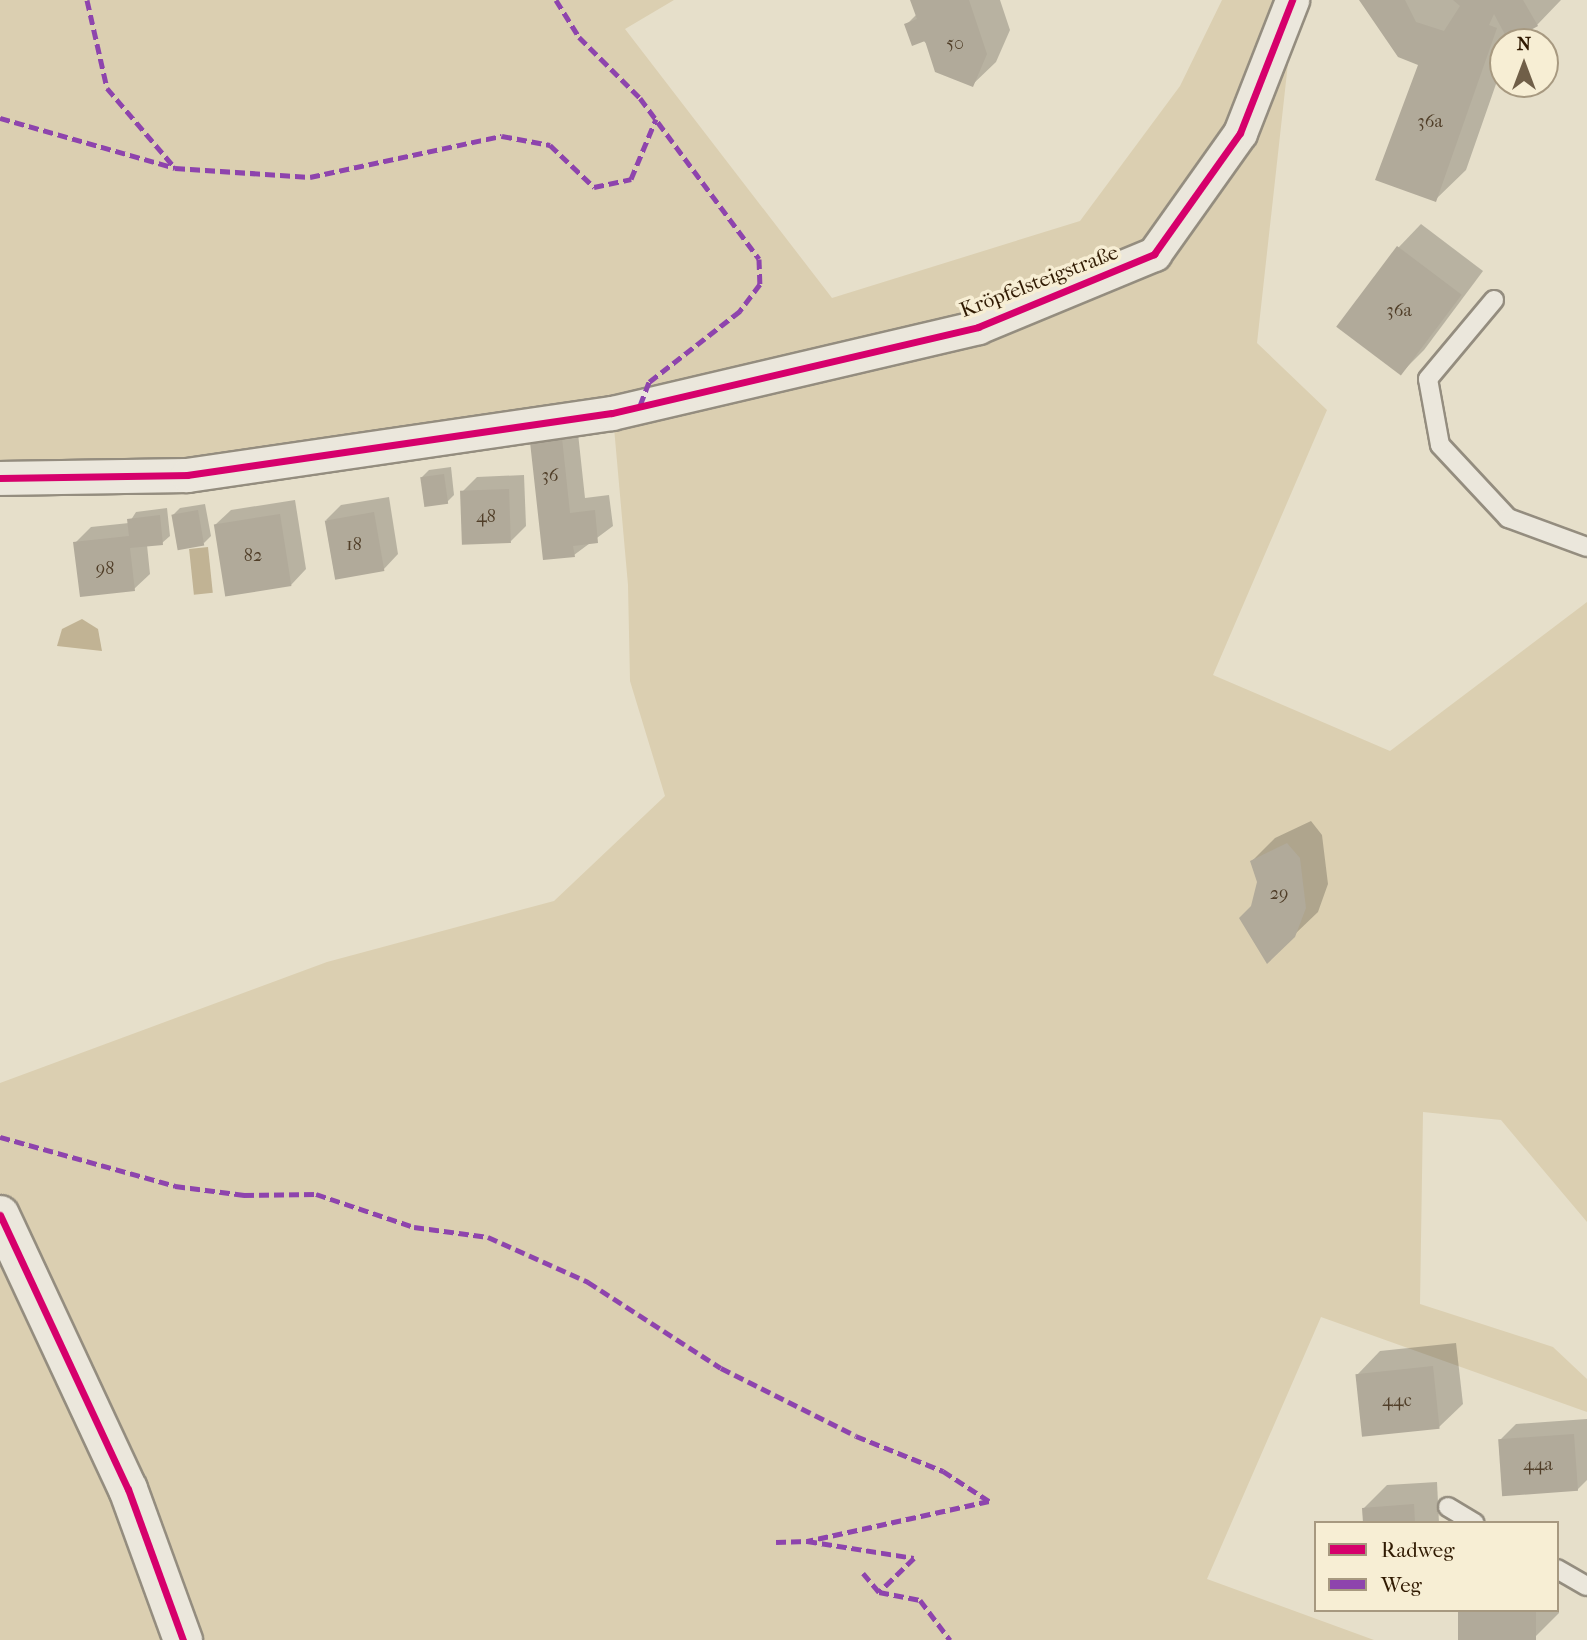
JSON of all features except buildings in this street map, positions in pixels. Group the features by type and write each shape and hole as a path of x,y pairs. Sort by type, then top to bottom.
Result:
{"street":[{"name":"Kröpfelsteigstraße","path":"0,478 187,475 612,413 978,327 1154,254 1240,133 1292,0"},
{"path":"0,1215 128,1489 183,1640"}],"lane":[{"path":"1494,300 1428,379 1440,445 1508,518 1587,547"},
{"path":"1448,1507 1472,1521"},
{"path":"1559,1570 1583,1584 1587,1565"}],"shaded area":[{"path":"0,0 674,0 625,29 832,298 1080,221 1180,86 1222,0 1295,0 1257,343 1327,410 1213,675 1390,751 1587,602 1587,1222 1501,1120 1423,1112 1420,1304 1553,1347 1587,1379 1587,1412 1321,1317 1207,1579 1374,1640 0,1640 0,1083 327,962 554,901 665,796 630,681 628,585 612,405 181,458 0,463"},
{"path":"208,547 213,593 194,595 189,549"},
{"path":"82,619 98,629 102,651 57,646 62,629"}],"marked path":[{"path":"87,0 107,88 175,168"},
{"path":"556,0 579,37 640,98 759,259 760,284 740,311 649,382 640,406"},
{"path":"0,118 175,168 310,177 502,136 550,145 594,187 631,179 656,119"},
{"path":"0,1137 175,1186 244,1195 316,1194 414,1227 488,1237 588,1282 721,1368 856,1436 943,1471 989,1501 807,1541 914,1558 879,1592"},
{"path":"776,1542 807,1541"},
{"path":"863,1573 879,1592 920,1600 950,1640"}],"cycle path":[{"path":"0,478 187,475 612,413 978,327 1154,254 1240,133 1292,0"},
{"path":"0,1215 128,1489 183,1640"}]}
